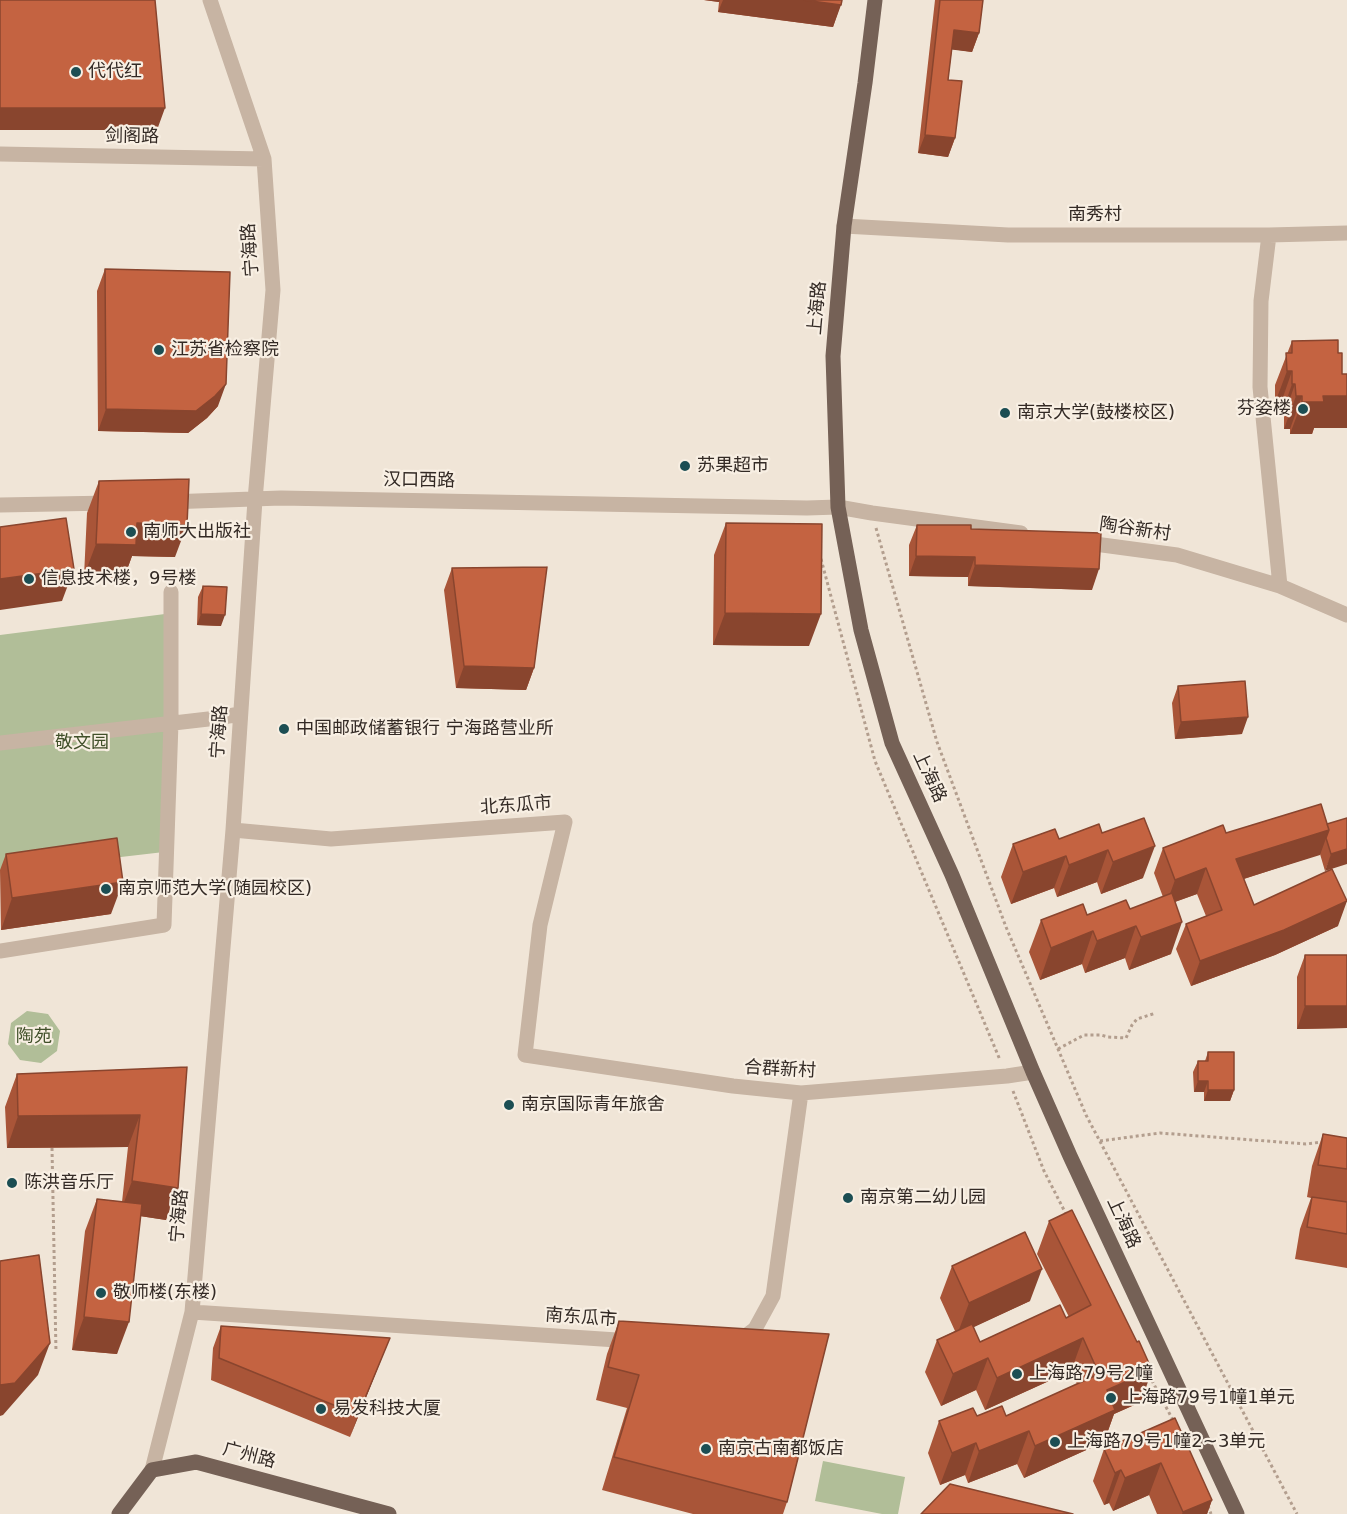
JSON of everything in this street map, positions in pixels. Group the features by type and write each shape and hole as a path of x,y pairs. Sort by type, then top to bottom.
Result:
{"main road":[{"name":"上海路","path":"875,0 844,226 833,356 838,507 861,630 892,743 952,874 1070,1156 1238,1514"},
{"name":"广州路","path":"152,1470 196,1462 389,1514"},
{"path":"119,1514 152,1470"}],"street":[{"name":"宁海路","path":"152,1470 192,1312 233,830 255,500 273,290 264,159 210,0"},
{"name":"剑阁路","path":"0,154 264,159"},
{"name":"南秀村","path":"844,226 1008,235 1347,233"},
{"path":"1269,235 1261,301 1260,387 1280,586"},
{"name":"汉口西路","path":"150,502 281,498 838,507"},
{"path":"0,505 127,502"},
{"path":"838,507 1036,535"},
{"name":"陶谷新村","path":"1071,540 1177,555 1280,586 1347,615"},
{"path":"0,951 164,925 171,723 171,592"},
{"path":"0,743 240,714"},
{"name":"北东瓜市","path":"233,830 331,838 565,822 540,925 525,1055"},
{"name":"合群新村","path":"525,1055 733,1086 801,1093 1033,1072"},
{"path":"730,1348 755,1329 773,1296 801,1093"},
{"name":"南东瓜市","path":"192,1312 649,1342"}],"path":[{"path":"872,513 937,742 1006,927 1086,1115 1297,1514"},
{"path":"1058,1049 1084,1035 1126,1038 1137,1019 1156,1013"},
{"path":"1100,1141 1160,1133 1306,1144 1326,1141"},
{"path":"52,1148 56,1352"}],"green space":[{"name":"敬文园","path":"165,614 164,852 0,871 0,635"},
{"name":"陶苑","path":"27,1011 48,1014 60,1031 57,1051 41,1063 20,1060 8,1044 11,1023"},
{"path":"823,1461 905,1477 898,1514 882,1514 815,1501"}],"building":[{"name":"代代红","path":"0,0 155,0 165,108 0,108"},
{"path":"804,0 842,0 841,5"},
{"path":"940,0 983,0 979,33 954,30 948,80 962,81 955,138 925,135"},
{"name":"江苏省检察院","path":"105,269 230,272 226,384 196,411 106,409"},
{"path":"1338,340 1338,353 1342,353 1342,374 1347,374 1347,396 1323,396 1324,402 1302,402 1302,396 1296,396 1295,384 1292,384 1292,371 1287,371 1286,353 1292,353 1292,341"},
{"path":"189,479 187,525 137,523 136,545 96,544 99,481"},
{"path":"66,518 74,569 0,579 0,527"},
{"path":"726,523 822,524 821,614 725,613"},
{"path":"917,525 971,525 971,529 1101,533 1099,569 975,565 975,557 916,556"},
{"path":"547,567 534,668 464,666 452,568"},
{"path":"203,586 227,587 225,615 201,614"},
{"path":"1245,681 1248,717 1181,722 1178,686"},
{"path":"1321,804 1329,830 1236,859 1254,905 1332,869 1347,901 1284,930 1200,961 1186,924 1222,910 1206,868 1175,880 1163,848 1223,825 1226,833"},
{"path":"1144,818 1155,846 1113,862 1108,850 1069,865 1066,856 1023,872 1013,844 1055,829 1059,839 1099,824 1102,833"},
{"path":"1347,818 1347,849 1331,854 1326,838 1329,830 1327,824"},
{"path":"117,838 123,882 12,898 6,854"},
{"path":"1172,893 1182,922 1141,937 1136,926 1097,941 1093,931 1051,948 1041,920 1083,904 1087,915 1126,900 1130,909"},
{"path":"1305,955 1347,955 1347,1006 1305,1006"},
{"path":"1208,1052 1234,1052 1234,1090 1208,1090 1208,1081 1198,1081 1198,1061 1208,1061"},
{"path":"187,1067 178,1188 132,1181 140,1115 18,1116 17,1074"},
{"path":"1323,1134 1347,1138 1347,1169 1318,1165"},
{"path":"1312,1197 1347,1202 1347,1234 1307,1227"},
{"path":"97,1199 142,1204 129,1322 84,1317"},
{"path":"1072,1210 1152,1370 1107,1390 1115,1410 1035,1446 1029,1431 979,1451 976,1443 952,1453 939,1421 973,1408 977,1416 1002,1406 1006,1416 1099,1374 1083,1338 997,1378 988,1358 953,1374 937,1340 972,1324 980,1342 1060,1305 1066,1318 1091,1305 1049,1221"},
{"path":"1025,1232 1042,1269 969,1303 952,1266"},
{"path":"39,1255 50,1343 15,1383 0,1385 0,1261"},
{"name":"南京古南都饭店","path":"619,1321 829,1334 787,1502 614,1457 639,1375 608,1367"},
{"path":"221,1326 390,1338 358,1415 219,1358"},
{"path":"1175,1418 1212,1500 1183,1512 1161,1463 1125,1478 1121,1470 1115,1473 1104,1449"},
{"path":"950,1484 1073,1514 921,1514"}],"place":[{"name":"代代红","path":"76,72"},
{"name":"江苏省检察院","path":"159,350"},
{"name":"芬姿楼","path":"1303,409"},
{"name":"南京大学(鼓楼校区)","path":"1005,413"},
{"name":"苏果超市","path":"685,466"},
{"name":"南师大出版社","path":"131,532"},
{"name":"信息技术楼，9号楼","path":"29,579"},
{"name":"中国邮政储蓄银行 宁海路营业所","path":"284,729"},
{"name":"南京师范大学(随园校区)","path":"106,889"},
{"name":"南京国际青年旅舍","path":"509,1105"},
{"name":"陈洪音乐厅","path":"12,1183"},
{"name":"南京第二幼儿园","path":"848,1198"},
{"name":"敬师楼(东楼)","path":"101,1293"},
{"name":"上海路79号2幢","path":"1017,1374"},
{"name":"上海路79号1幢1单元","path":"1111,1398"},
{"name":"易发科技大厦","path":"321,1409"},
{"name":"上海路79号1幢2~3单元","path":"1055,1442"},
{"name":"南京古南都饭店","path":"706,1449"}]}
